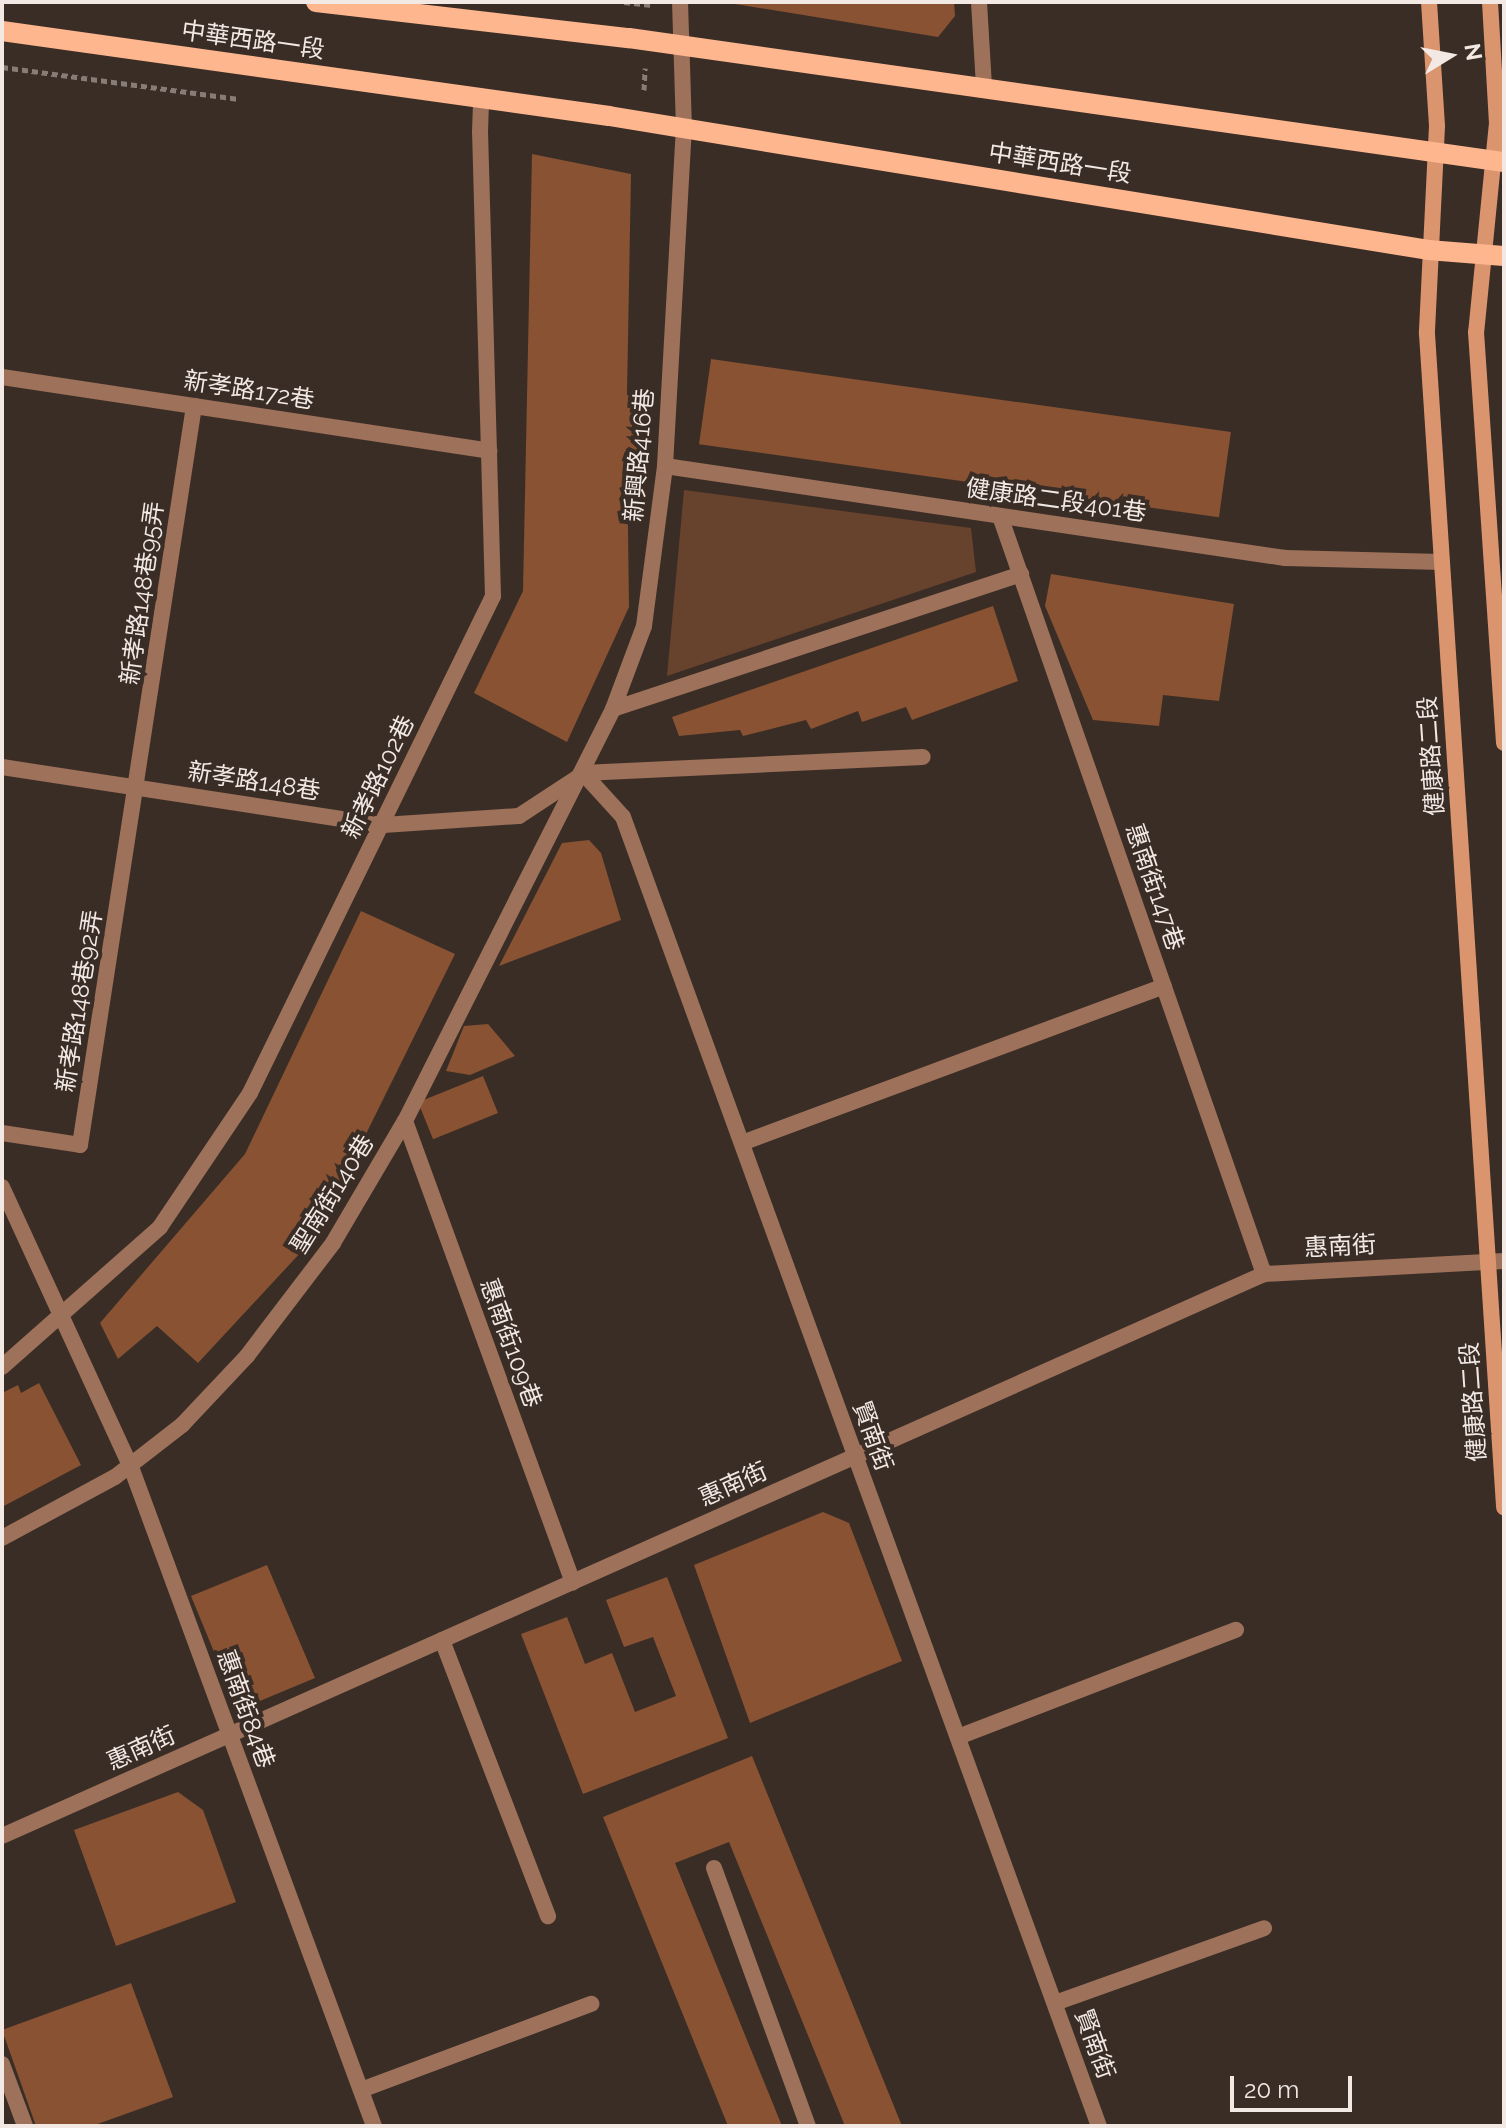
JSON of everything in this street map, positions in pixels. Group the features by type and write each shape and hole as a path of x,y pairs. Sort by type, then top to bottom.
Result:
{"main road":[{"name":"中華西路一段","path":"316,2 681,46"},
{"name":"中華西路一段","path":"2,31 609,116 1428,250 1504,256"},
{"path":"681,46 984,86 1498,161"}],"street":[{"path":"979,2 984,86"},
{"name":"健康路二段","path":"1429,2 1436,154 1428,250 1427,334 1496,1261 1504,1507"},
{"path":"1490,2 1498,161 1481,254 1476,332 1504,743"},
{"name":"新興路416巷","path":"583,773 613,709 644,626 665,466 684,129 681,46 675,5"},
{"name":"新孝路102巷","path":"2,1367 160,1227 250,1093 311,960 383,825 493,596 480,132 488,99"},
{"name":"新孝路172巷","path":"2,377 489,451"},
{"name":"新孝路148巷95弄","path":"137,788 194,406"},
{"name":"健康路二段401巷","path":"665,466 1285,558 1442,562"},
{"name":"惠南街147巷","path":"1000,516 1264,1274"},
{"path":"613,709 1021,574"},
{"path":"583,773 923,757"},
{"name":"新孝路148巷","path":"2,767 383,825 519,816 583,773"},
{"name":"聖南街140巷","path":"2,1538 131,1467 182,1425 247,1356 333,1243 405,1121 583,773"},
{"name":"賢南街","path":"583,773 623,817 1099,2126"},
{"name":"新孝路148巷92弄","path":"2,1133 80,1145 137,788"},
{"path":"742,1143 1164,986"},
{"name":"惠南街109巷","path":"405,1121 573,1582"},
{"name":"惠南街84巷","path":"2,1187 131,1467 374,2126"},
{"name":"惠南街","path":"2,1836 1264,1274 1496,1261"},
{"path":"958,1737 1236,1630"},
{"path":"442,1640 548,1916"},
{"path":"714,1868 808,2126"},
{"path":"1055,2003 1264,1928"},
{"path":"361,2090 591,2004"},
{"path":"2,2064 25,2126"}],"path":[{"path":"624,2 675,5"}],"shaded area":[{"path":"684,490 971,528 976,572 667,676"}],"building":[{"path":"723,2 954,2 955,16 938,37"},
{"path":"532,154 631,174 627,395 646,395 638,454 627,453 629,607 567,742 474,693 523,591"},
{"path":"711,359 1231,432 1219,517 699,444"},
{"path":"1051,574 1234,604 1219,701 1163,695 1159,726 1093,720 1045,606"},
{"path":"993,606 1018,681 912,720 906,707 862,722 858,711 811,729 806,720 743,736 740,730 679,736 672,717"},
{"path":"589,840 601,853 621,920 499,966 562,843"},
{"path":"361,911 455,954 315,1237 198,1363 157,1326 118,1359 100,1323 245,1154"},
{"path":"488,1024 515,1056 470,1075 446,1071 464,1026"},
{"path":"483,1076 498,1113 433,1139 418,1102"},
{"path":"39,1383 81,1465 2,1507 2,1393 18,1385 21,1393"},
{"path":"823,1512 849,1523 902,1661 750,1723 694,1565"},
{"path":"267,1565 315,1678 255,1703 231,1693 191,1596"},
{"path":"667,1577 728,1738 583,1794 521,1634 567,1617 585,1664 612,1653 635,1712 676,1696 653,1637 624,1647 606,1600"},
{"path":"752,1756 902,2126 845,2126 729,1842 675,1863 782,2126 728,2126 603,1817"},
{"path":"178,1792 203,1810 236,1902 116,1946 74,1830"},
{"path":"131,1983 173,2097 92,2126 36,2126 2,2030"}]}
